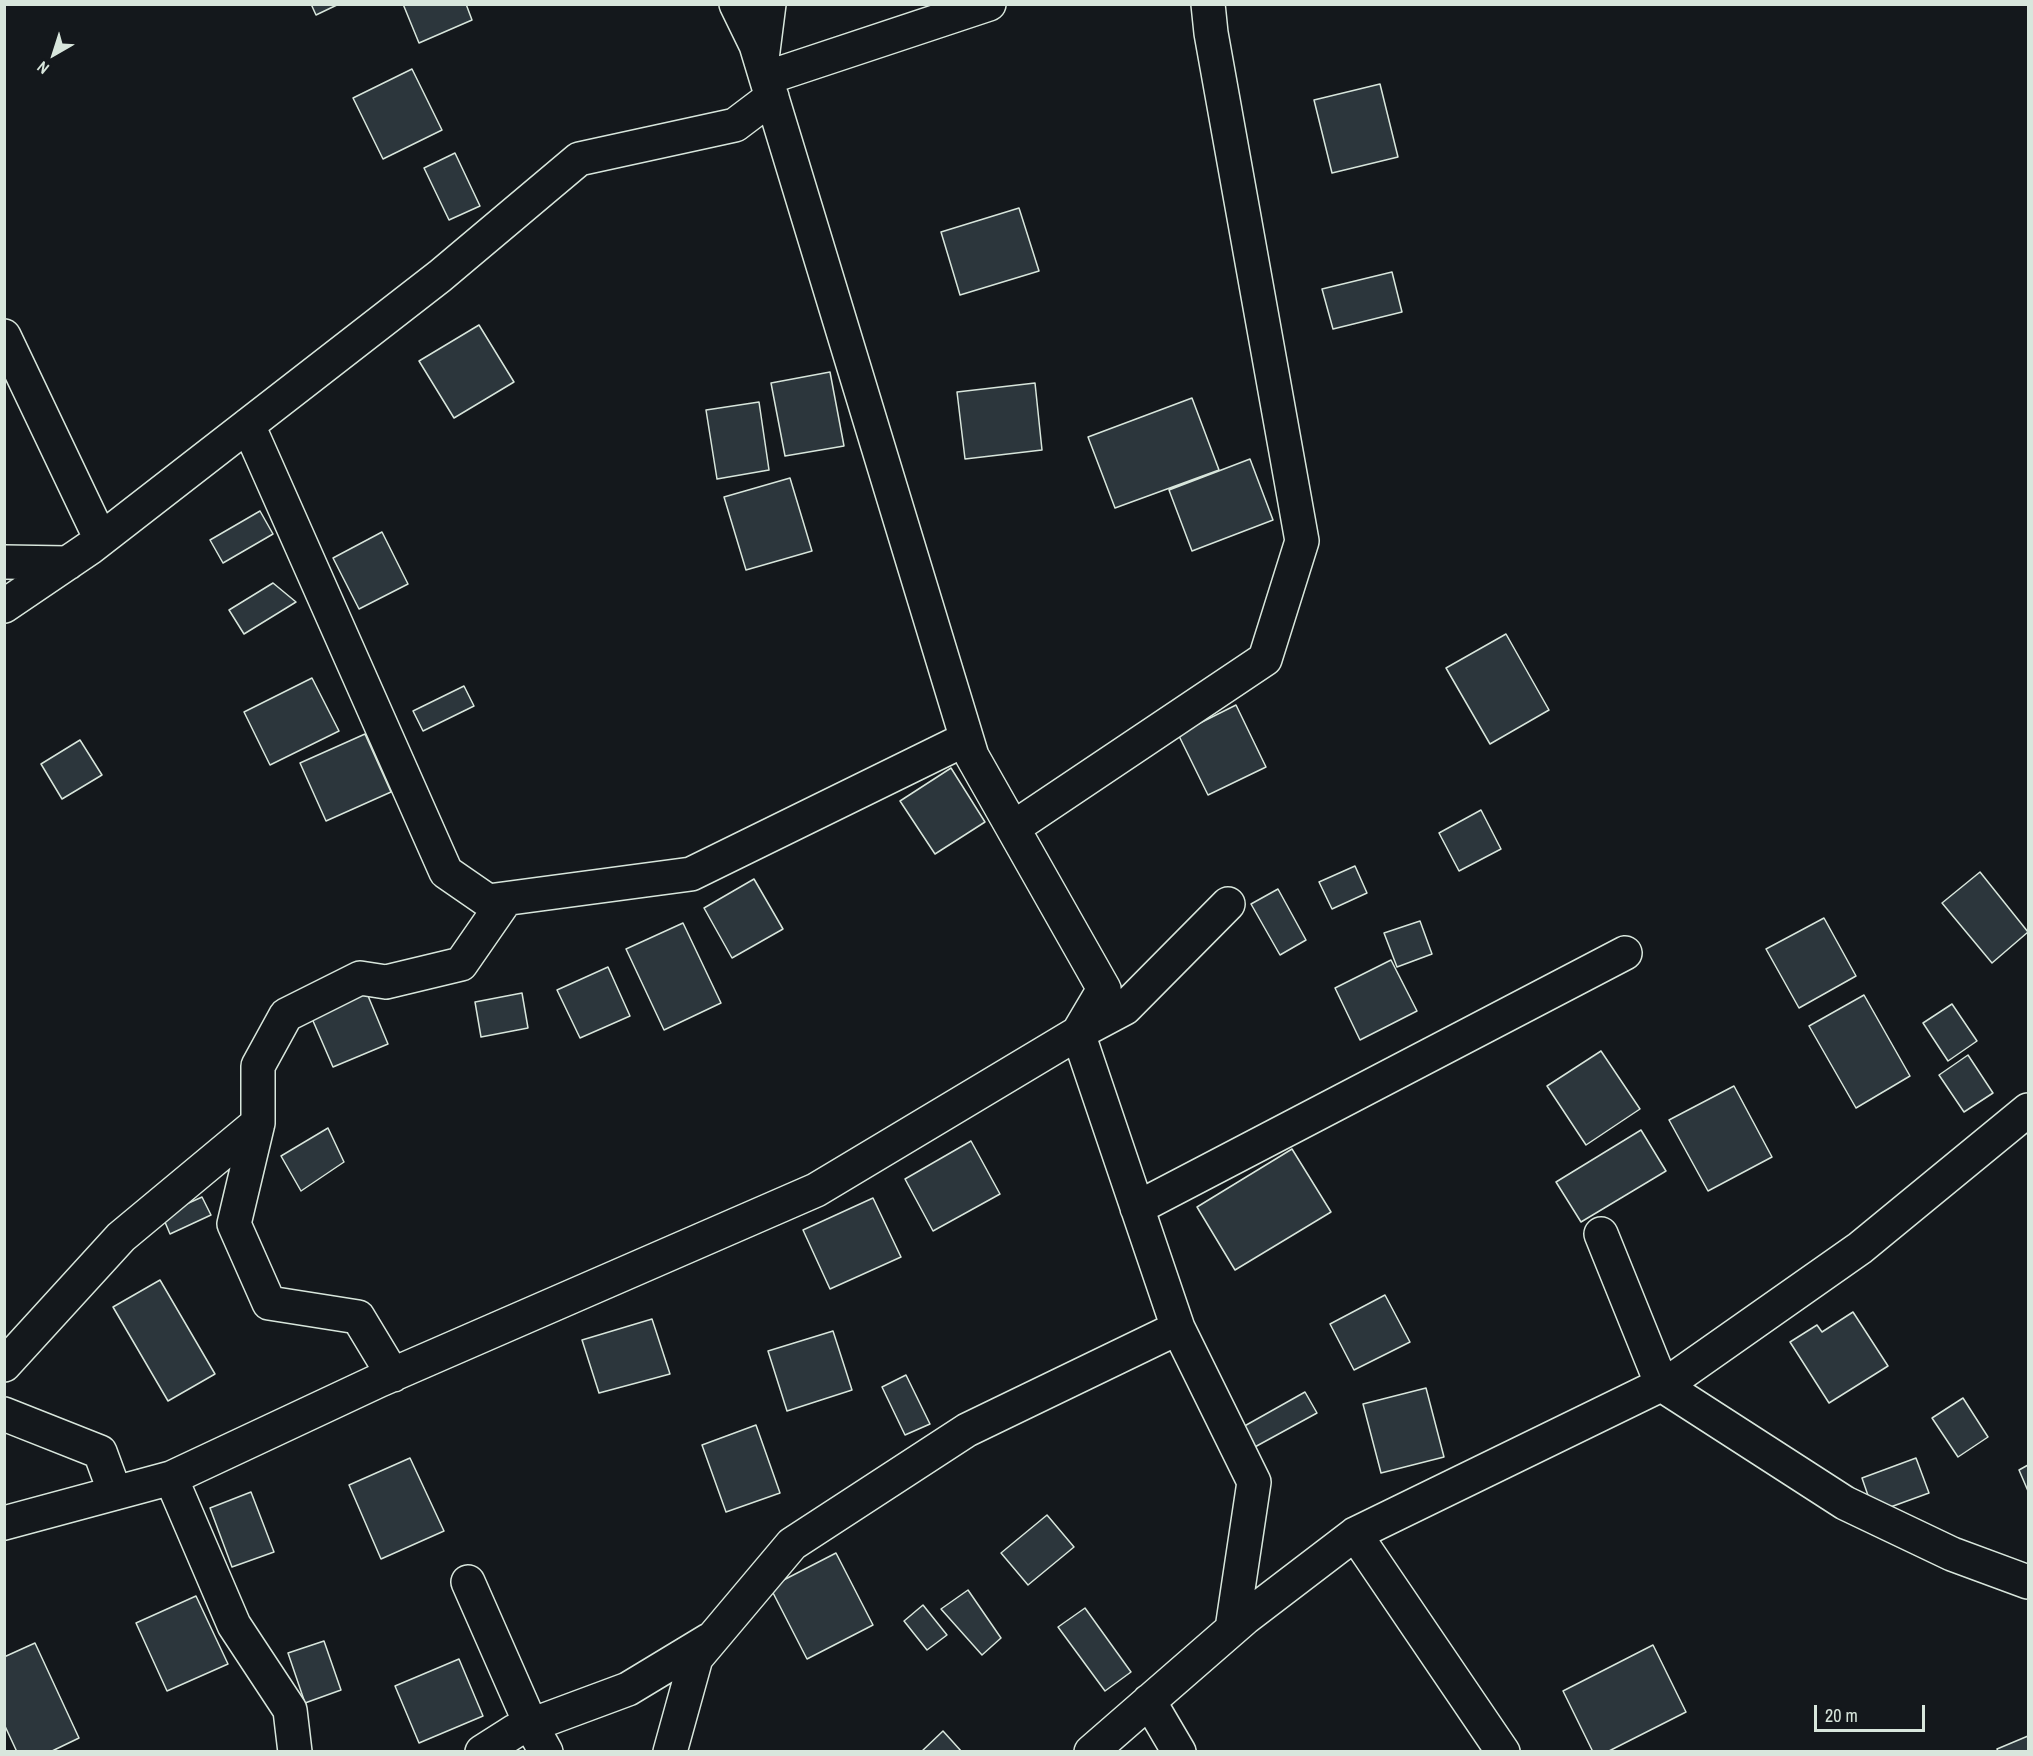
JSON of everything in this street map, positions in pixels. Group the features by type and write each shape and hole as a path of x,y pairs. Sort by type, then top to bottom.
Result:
{"street":[{"path":"736,4 756,45 767,80 972,756 1104,989 1078,1033 1178,1328 1254,1482 1232,1629"},
{"path":"4,606 91,548 440,276 579,159 735,124 767,80 769,4"},
{"path":"767,80 989,4"},
{"path":"1013,828 1265,659 1302,541 1208,4"},
{"path":"4,336 94,527"},
{"path":"248,425 446,872 488,901 691,873 966,739"},
{"path":"4,562 68,563"},
{"path":"393,1375 358,1317 269,1303 234,1224 258,1123 258,1066 286,1015 360,978 386,982 461,964 506,899"},
{"path":"4,1523 171,1478 393,1375 816,1190 1078,1033 1125,1008 1228,904"},
{"path":"1137,1208 1624,953"},
{"path":"1091,1752 1232,1629 1354,1534 1675,1378 1860,1248 2028,1110"},
{"path":"4,1365 121,1237 258,1123"},
{"path":"1601,1234 1662,1385 1845,1503 1952,1554 2028,1582"},
{"path":"670,1752 696,1658 792,1544 968,1430 1178,1328"},
{"path":"4,1414 100,1452 115,1493"},
{"path":"171,1478 234,1625 290,1710 295,1752"},
{"path":"1354,1534 1503,1752"},
{"path":"468,1582 538,1738"},
{"path":"483,1752 515,1731 538,1738 628,1689 711,1639"},
{"path":"1149,1701 1179,1752"}],"building":[{"path":"311,4 339,4 316,15"},
{"path":"403,4 466,4 472,20 419,43"},
{"path":"412,69 442,130 383,159 353,98"},
{"path":"1380,84 1398,157 1332,173 1314,100"},
{"path":"455,153 480,206 449,220 424,168"},
{"path":"1019,208 1039,271 960,295 941,232"},
{"path":"1392,272 1402,312 1333,329 1322,289"},
{"path":"479,325 514,382 454,418 419,361"},
{"path":"830,372 844,446 785,456 771,383"},
{"path":"1035,383 1042,450 965,459 957,392"},
{"path":"1192,398 1219,470 1115,508 1088,437"},
{"path":"759,402 769,470 717,479 706,410"},
{"path":"1250,459 1273,520 1192,551 1169,490"},
{"path":"790,478 812,551 746,570 724,497"},
{"path":"260,511 273,534 223,563 210,540"},
{"path":"382,532 408,584 359,609 333,558"},
{"path":"273,583 296,602 244,634 229,610"},
{"path":"1506,634 1549,710 1490,744 1446,668"},
{"path":"312,678 339,731 270,765 244,712"},
{"path":"464,686 474,706 423,731 413,711"},
{"path":"1236,705 1266,767 1208,795 1178,734"},
{"path":"365,734 391,792 326,821 300,763"},
{"path":"80,740 102,775 62,799 41,764"},
{"path":"951,768 985,822 935,854 900,801"},
{"path":"1481,810 1501,849 1459,871 1439,833"},
{"path":"1355,866 1367,893 1332,909 1319,882"},
{"path":"1980,872 2028,932 1992,963 1942,903"},
{"path":"754,879 783,929 732,958 704,908"},
{"path":"1278,889 1306,940 1280,955 1251,904"},
{"path":"1824,918 1856,976 1799,1008 1766,949"},
{"path":"1420,921 1432,954 1397,967 1384,933"},
{"path":"683,923 721,1003 664,1030 626,949"},
{"path":"1391,960 1417,1011 1360,1040 1335,988"},
{"path":"608,967 630,1016 580,1038 557,990"},
{"path":"366,991 388,1044 333,1067 310,1014"},
{"path":"522,993 528,1028 481,1037 475,1002"},
{"path":"1864,995 1910,1076 1856,1108 1809,1026"},
{"path":"1952,1004 1977,1041 1948,1061 1923,1023"},
{"path":"1601,1051 1640,1109 1586,1145 1547,1086"},
{"path":"1968,1055 1993,1093 1964,1112 1939,1075"},
{"path":"1734,1086 1772,1157 1708,1191 1669,1120"},
{"path":"328,1128 344,1162 301,1191 281,1156"},
{"path":"1641,1130 1666,1171 1581,1222 1556,1182"},
{"path":"971,1141 1000,1194 933,1231 905,1179"},
{"path":"1292,1149 1331,1212 1235,1270 1197,1207"},
{"path":"202,1197 211,1215 170,1234 162,1215"},
{"path":"873,1198 901,1257 830,1289 803,1230"},
{"path":"160,1280 215,1374 168,1401 113,1307"},
{"path":"1385,1295 1410,1342 1354,1370 1330,1324"},
{"path":"1853,1312 1888,1366 1829,1403 1790,1342 1817,1325 1822,1332"},
{"path":"652,1319 670,1374 599,1393 582,1340"},
{"path":"833,1331 852,1390 787,1411 768,1351"},
{"path":"906,1375 930,1424 905,1435 882,1387"},
{"path":"1426,1388 1444,1457 1381,1473 1363,1404"},
{"path":"1305,1392 1317,1413 1253,1448 1241,1428"},
{"path":"1963,1398 1988,1437 1958,1457 1932,1418"},
{"path":"756,1425 780,1493 726,1512 702,1445"},
{"path":"410,1458 444,1531 381,1559 349,1485"},
{"path":"1916,1458 1929,1493 1874,1513 1862,1478"},
{"path":"2028,1465 2028,1491 2019,1470"},
{"path":"251,1492 274,1552 232,1567 210,1508"},
{"path":"1047,1515 1074,1547 1028,1585 1001,1553"},
{"path":"836,1553 873,1625 807,1659 770,1587"},
{"path":"968,1590 1001,1638 982,1655 941,1609"},
{"path":"196,1596 228,1664 167,1691 136,1623"},
{"path":"923,1605 947,1635 927,1650 904,1621"},
{"path":"1085,1608 1131,1672 1105,1691 1058,1627"},
{"path":"324,1641 341,1690 305,1703 288,1653"},
{"path":"35,1643 79,1738 50,1752 17,1752 4,1724 4,1657"},
{"path":"1653,1645 1686,1712 1607,1752 1593,1752 1563,1691"},
{"path":"459,1659 483,1716 419,1743 395,1686"},
{"path":"943,1731 962,1752 921,1752"},
{"path":"2028,1736 2028,1752 1998,1752 1997,1749"}]}
